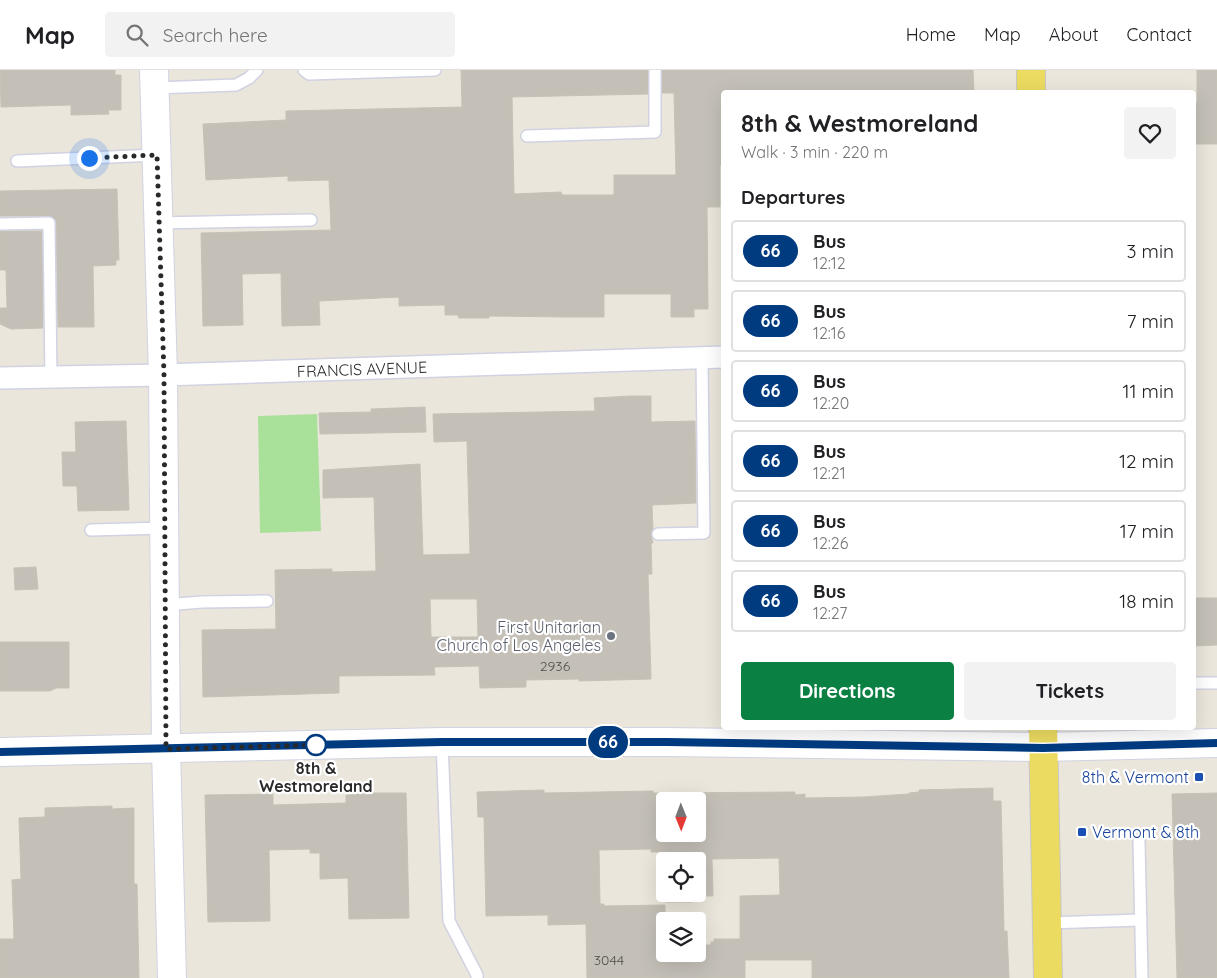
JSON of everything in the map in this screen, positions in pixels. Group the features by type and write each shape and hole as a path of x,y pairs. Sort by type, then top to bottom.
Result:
{"main road":[{"path":"1031,70 1031,90"},
{"path":"154,79 164,375 166,749 172,978"},
{"path":"0,752 442,742 1043,738 1217,743"},
{"path":"1043,738 1048,978"}],"street":[{"name":"FRANCIS AVENUE","path":"0,378 164,375 721,358"}],"lane":[{"path":"154,79 236,85 249,78 257,70"},
{"path":"304,70 309,74 435,70"},
{"path":"527,136 654,132 655,70"},
{"path":"17,161 157,155"},
{"path":"159,223 311,220"},
{"path":"0,224 49,223 51,377"},
{"path":"658,534 704,533 702,358"},
{"path":"91,530 164,528"},
{"path":"165,605 202,602 267,601"},
{"path":"1196,683 1217,683"},
{"path":"442,742 450,921 477,974 477,978"},
{"path":"1139,840 1142,978"},
{"path":"1047,923 1141,920"}],"green space":[{"path":"317,414 321,531 260,533 258,416"}],"building":[{"path":"0,70 115,70 115,75 121,75 121,110 108,110 109,114 71,115 71,105 1,107"},
{"path":"461,70 648,70 648,94 512,97 514,194 561,192 562,195 614,195 614,175 676,175 674,93 662,93 662,70 973,70 974,90 721,90 720,207 707,207 708,309 694,309 694,317 671,317 671,294 604,294 604,317 489,316 489,318 459,318 458,315 445,315 445,305 399,306 399,297 319,301 320,325 282,326 281,273 242,274 243,325 203,326 201,233 331,230 329,180 288,181 288,176 206,180 203,124 286,120 286,111 462,107"},
{"path":"1197,70 1217,70 1217,144 1196,144"},
{"path":"117,189 119,260 116,260 116,265 93,266 94,327 58,327 56,220 49,216 0,216 0,191"},
{"path":"0,231 42,231 43,328 11,329 0,324 0,308 7,308 6,270 0,270"},
{"path":"651,396 651,422 695,421 696,503 652,505 652,574 648,574 651,679 526,680 526,687 480,688 479,666 434,667 435,675 339,676 339,693 203,697 202,630 276,629 275,570 332,569 332,572 376,571 374,497 323,498 323,470 420,464 423,555 470,554 467,441 434,442 433,414 595,411 594,398","holes":["430,599 477,599 478,637 431,637"]},
{"path":"425,407 426,432 320,434 319,413 371,412 371,409"},
{"path":"126,421 129,510 78,511 77,486 63,486 62,452 76,452 75,422"},
{"path":"36,567 38,589 15,590 14,568"},
{"path":"1196,598 1217,598 1217,645 1196,646"},
{"path":"0,642 69,642 69,688 56,688 50,691 0,691"},
{"path":"993,788 993,801 1001,801 1004,931 1007,931 1009,978 812,978 812,960 745,960 745,978 587,978 586,924 548,925 548,915 486,916 484,817 478,817 477,792 544,790 544,793 653,791 653,793 656,793 656,842 706,842 706,793 795,792 795,795 805,794 805,798 864,797 919,792 919,790","holes":["651,849 651,852 706,852 706,896 713,896 712,859 779,858 780,895 740,896 740,939 714,939 711,945 706,945 706,962 656,962 656,912 665,912 665,905 604,906 604,904 600,904 599,850"]},
{"path":"406,793 409,918 349,919 348,878 320,879 320,853 310,853 310,849 269,850 270,921 208,922 205,795 273,794 273,805 346,803 346,795"},
{"path":"1217,793 1217,978 1177,978 1172,794"},
{"path":"112,806 112,809 134,808 134,884 137,884 139,978 0,978 0,939 14,939 12,880 21,879 19,818 45,817 45,808"}],"bus line":[{"name":"66","path":"0,752 442,742 667,742 1043,748 1217,743"}],"place":[{"name":"First Unitarian Church of Los Angeles","path":"611,636"},
{"name":"8th & Westmoreland","path":"316,745"},
{"name":"8th & Vermont","path":"1199,777"},
{"name":"Vermont & 8th","path":"1082,832"}],"route":[{"path":"89,158 157,155 164,375 166,749 316,745"}]}
